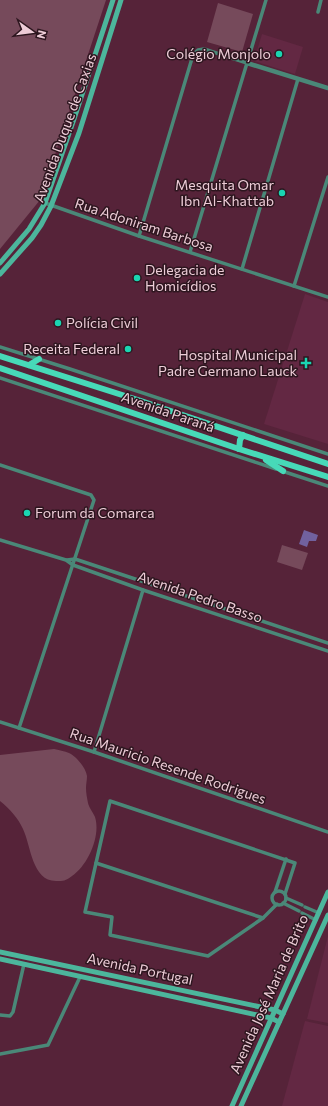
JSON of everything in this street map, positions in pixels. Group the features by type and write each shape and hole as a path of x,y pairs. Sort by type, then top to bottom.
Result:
{"main road":[{"name":"Avenida Duque de Caxias","path":"0,263 29,229 45,203 113,0"},
{"name":"Avenida Duque de Caxias","path":"0,274 32,238 51,206 79,133 121,0"},
{"name":"Avenida Paraná","path":"0,356 141,400 328,464"},
{"path":"29,365 39,359"},
{"name":"Avenida Paraná","path":"0,368 239,449 328,477"},
{"path":"223,443 226,439 228,430"},
{"path":"239,449 240,440 243,435"},
{"path":"256,454 283,471"},
{"name":"Avenida José Maria de Brito","path":"232,1106 328,892"},
{"name":"Avenida José Maria de Brito","path":"241,1106 328,914"},
{"name":"Avenida Portugal","path":"0,952 275,1010 283,1014"},
{"name":"Avenida Portugal","path":"0,960 271,1018 279,1022"}],"street":[{"path":"190,252 266,0"},
{"path":"318,12 322,0"},
{"path":"139,236 193,54 198,50 204,49 328,88"},
{"path":"242,269 298,79"},
{"path":"294,286 328,177"},
{"name":"Rua Adoniram Barbosa","path":"45,203 139,236 328,297"},
{"path":"0,347 328,454"},
{"path":"0,378 328,486"},
{"path":"0,465 91,495 94,500 74,565 19,728"},
{"name":"Avenida Pedro Basso","path":"0,540 66,560 74,565 143,590 328,652"},
{"name":"Avenida Pedro Basso","path":"66,560 75,559 328,643"},
{"path":"94,752 143,590"},
{"name":"Rua Mauricio Resende Rodrigues","path":"0,722 94,752 328,832"},
{"path":"277,904 263,918 208,956 110,935 112,917 85,912 110,801 295,863 283,904"},
{"path":"286,859 272,900 277,904 283,904 316,920"},
{"path":"96,863 263,918"},
{"path":"275,892 281,891 285,896 302,906 319,913"},
{"path":"299,912 302,906"},
{"path":"0,1015 10,1016 13,1012 24,964"},
{"path":"0,1054 48,1045 80,977"}],"shaded area":[{"path":"0,0 106,0 40,200 0,249"},
{"path":"218,3 253,14 242,52 207,42"},
{"name":"Colégio Monjolo","path":"262,34 303,47 295,74 254,61"},
{"name":"Hospital Municipal Padre Germano Lauck","path":"305,294 328,302 328,444 264,424"},
{"path":"304,530 318,535 316,541 309,541 307,547 299,544"},
{"path":"282,545 308,553 302,570 277,562"},
{"path":"54,749 72,755 85,769 87,776 86,790 88,803 95,817 96,825 95,841 88,858 78,871 68,879 61,881 48,879 37,869 21,825 7,807 0,801 0,755"},
{"path":"328,936 328,1023 307,1019"},
{"path":"305,1021 328,1026 328,1106 282,1106"}],"place":[{"name":"Colégio Monjolo","path":"279,54"},
{"name":"Mesquita Omar Ibn Al-Khattab","path":"282,193"},
{"name":"Delegacia de Homicídios","path":"137,278"},
{"name":"Polícia Civil","path":"58,323"},
{"name":"Receita Federal","path":"128,349"},
{"name":"Hospital Municipal Padre Germano Lauck","path":"306,363"},
{"name":"Forum da Comarca","path":"27,513"}]}
